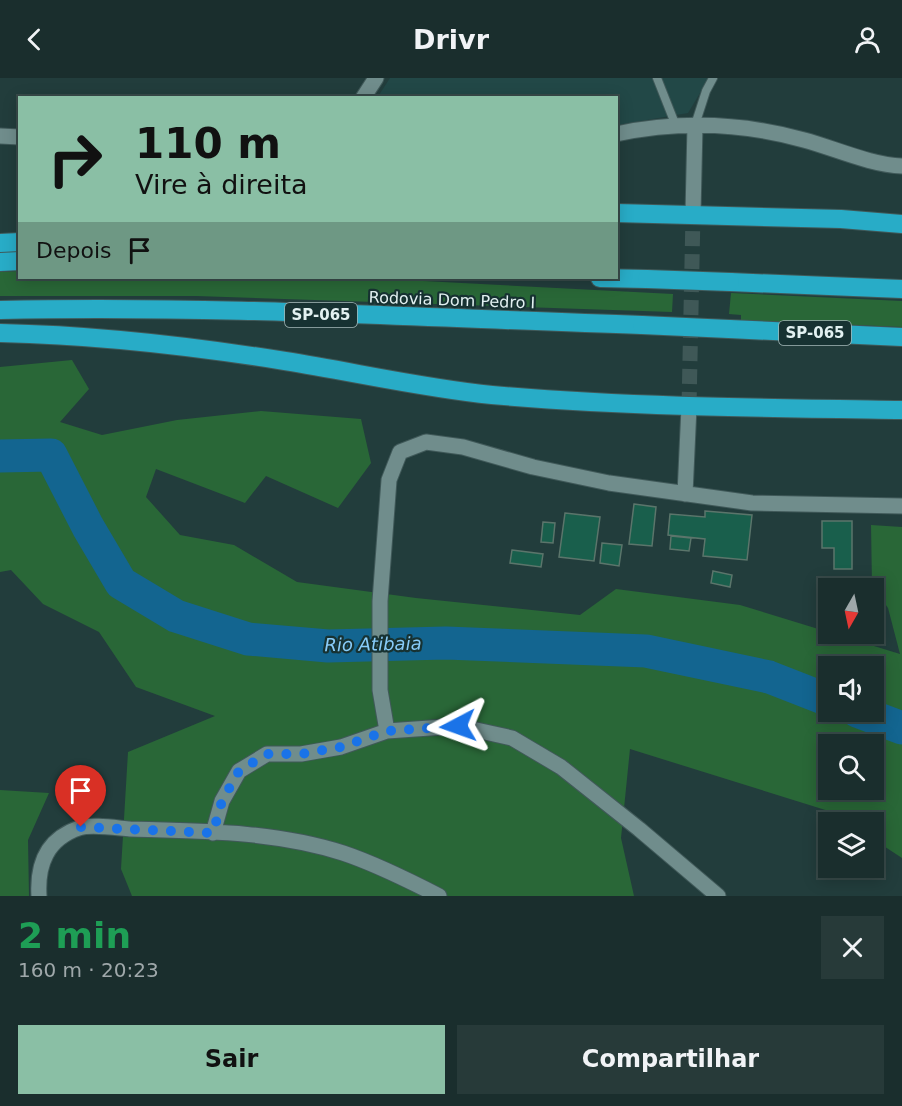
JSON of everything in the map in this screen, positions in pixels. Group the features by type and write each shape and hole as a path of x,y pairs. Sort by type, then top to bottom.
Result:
{"highway":[{"path":"618,213 841,219 902,224"},
{"path":"0,243 18,242"},
{"path":"0,262 18,261"},
{"path":"618,278 902,289"},
{"name":"Rodovia Dom Pedro I","path":"0,310 212,311 642,325 902,337"},
{"path":"0,333 54,334 200,349 287,361 396,382 492,394 689,407 902,410"}],"street":[{"path":"364,96 376,78"},
{"path":"693,214 695,125"},
{"path":"618,134 695,125 748,127 784,134 875,161 902,166"},
{"path":"0,136 18,137"},
{"path":"685,494 689,407"},
{"path":"387,731 380,690 380,601 389,480 400,452 426,442 463,447 533,467 609,483 752,503 902,506"},
{"path":"213,833 222,801 239,771 267,754 301,754 341,747 387,731 458,726 512,738 561,767 718,896"},
{"path":"39,896 38,879 44,855 59,838 81,827 213,833 282,839 343,853 404,878 439,896"}],"lane":[{"path":"657,78 676,126"},
{"path":"695,125 706,91 713,78"}],"shaded area":[{"path":"390,78 709,78 688,113 618,125 618,96 378,96"}],"green space":[{"path":"18,271 18,279 385,279 673,294 672,312 196,296 0,296 0,272"},
{"path":"731,293 902,301 902,327 741,320 741,315 729,314"},
{"path":"72,360 89,389 60,422 102,435 177,420 261,411 361,419 371,463 338,508 266,476 245,503 156,469 146,497 180,535 234,545 297,582 416,598 580,615 616,589 740,605 818,629 818,644 867,644 900,654 888,608 884,602 884,578 872,578 871,525 902,527 902,858 884,846 884,812 832,812 630,749 621,838 634,896 132,896 121,869 128,752 215,716 136,687 99,632 43,604 11,570 0,572 0,367"},
{"path":"0,790 49,793 28,840 29,896 0,896"}],"building":[{"path":"634,504 656,507 652,546 629,544"},
{"path":"705,511 752,515 747,560 703,556 705,539 668,535 670,514 705,517"},
{"path":"565,513 600,517 594,561 559,557"},
{"path":"822,521 852,521 852,569 834,569 834,548 822,548"},
{"path":"543,522 555,523 553,543 541,542"},
{"path":"671,536 691,538 689,551 670,549"},
{"path":"602,543 622,545 619,566 600,563"},
{"path":"512,550 543,554 541,567 510,563"},
{"path":"713,571 732,575 730,587 711,583"}],"waterway":[{"name":"Rio Atibaia","path":"0,456 51,455 88,527 121,583 176,616 248,639 328,646 446,643 646,651 769,677 818,696"},
{"name":"Rio Atibaia","path":"884,721 902,728"}],"tunnel":[{"path":"689,407 693,214"}],"route":[{"path":"81,827 213,833 222,801 239,771 267,754 301,754 341,747 387,731 458,726"}]}
